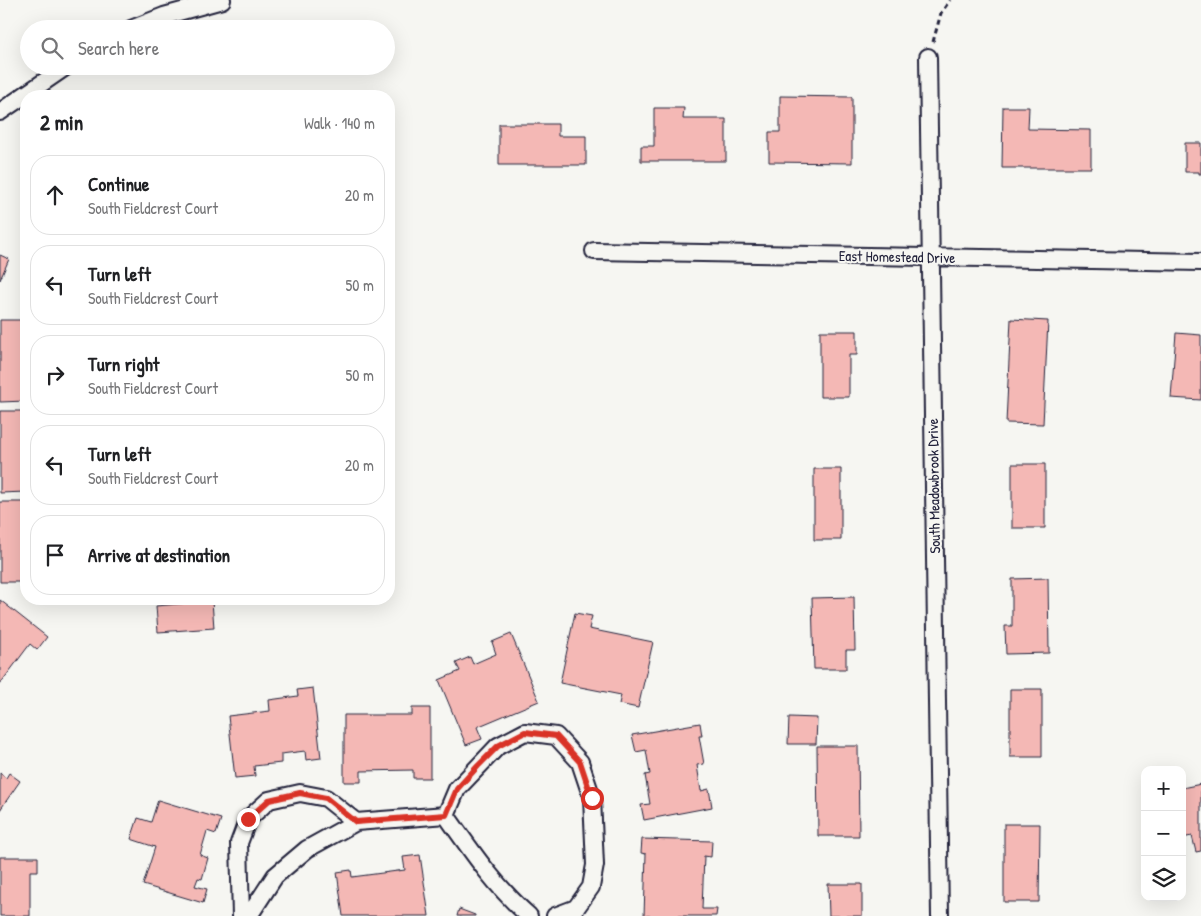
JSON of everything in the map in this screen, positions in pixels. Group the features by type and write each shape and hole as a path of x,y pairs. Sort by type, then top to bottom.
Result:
{"street":[{"path":"154,20 222,0"},
{"name":"South Meadowbrook Drive","path":"928,57 940,916"},
{"path":"32,90 54,75"},
{"path":"0,112 20,98"},
{"name":"East Homestead Drive","path":"594,251 1201,262"},
{"path":"446,815 457,789 498,746 525,732 556,736 580,762 592,798 595,865 591,887 576,908 555,916"},
{"path":"241,916 239,842 248,819 269,800 300,793 326,798 356,822"},
{"path":"249,916 275,876 307,849 356,822 446,815"},
{"path":"446,815 486,872 511,900 529,916"}],"path":[{"path":"928,57 941,13 950,0"}],"building":[{"path":"780,96 852,97 852,163 769,162 769,132 780,132"},
{"path":"1003,107 1029,107 1028,129 1091,130 1091,168 1002,168"},
{"path":"654,108 684,108 683,119 726,119 726,161 641,161 641,146 654,146"},
{"path":"499,124 558,124 558,136 586,136 586,165 499,165"},
{"path":"1185,143 1201,143 1201,174 1199,172 1185,172"},
{"path":"0,255 9,259 0,280"},
{"path":"1011,319 1048,321 1043,424 1006,423"},
{"path":"0,320 20,320 20,401 0,402"},
{"path":"820,331 857,331 857,355 849,355 849,397 820,397"},
{"path":"1176,333 1201,335 1201,400 1171,398"},
{"path":"0,411 20,411 20,492 0,493"},
{"path":"1012,464 1045,464 1045,528 1012,528"},
{"path":"814,469 841,469 841,540 814,540"},
{"path":"0,502 20,502 20,582 0,582"},
{"path":"1048,578 1049,653 1006,654 1005,626 1012,626 1012,579"},
{"path":"854,597 855,650 846,650 846,669 814,669 812,598"},
{"path":"0,600 47,637 37,650 30,644 0,684"},
{"path":"212,605 214,628 158,632 156,606"},
{"path":"575,613 592,616 589,629 653,642 638,708 619,704 621,695 560,683"},
{"path":"511,634 539,701 477,727 482,739 466,745 439,680 460,671 456,663 470,657 473,664 496,654 492,642"},
{"path":"313,688 321,758 306,760 305,751 281,754 281,763 254,766 255,776 235,778 228,716 270,711 269,700 298,696 297,690"},
{"path":"1010,689 1042,689 1042,757 1010,757"},
{"path":"412,708 430,708 430,778 413,778 413,770 361,771 361,782 344,782 344,715 412,715"},
{"path":"789,717 817,718 816,744 788,744"},
{"path":"700,723 702,736 699,736 704,764 697,765 701,791 709,789 712,807 644,820 641,805 650,804 645,775 650,774 646,750 636,752 632,735"},
{"path":"817,746 858,746 859,836 818,836"},
{"path":"0,773 6,778 9,773 20,781 0,810"},
{"path":"1201,784 1201,851 1196,852 1192,836 1186,837 1186,787"},
{"path":"158,800 221,819 216,834 207,831 200,855 208,858 202,879 198,878 195,886 207,889 203,903 143,885 155,847 131,839 138,818 151,822"},
{"path":"1004,824 1040,824 1039,902 1004,902"},
{"path":"642,839 712,841 711,857 704,856 702,909 717,909 716,916 644,916 646,854 641,853"},
{"path":"420,855 429,916 343,916 337,872 351,870 352,877 405,870 403,857"},
{"path":"0,857 38,857 38,871 30,871 30,916 0,916"},
{"path":"828,884 862,884 862,916 829,916"},
{"path":"459,909 475,915 475,916 457,916"}],"route":[{"path":"248,819 269,800 300,793 326,798 356,822 446,815 457,789 478,766 498,746 525,732 556,736 580,762 592,798"}]}
